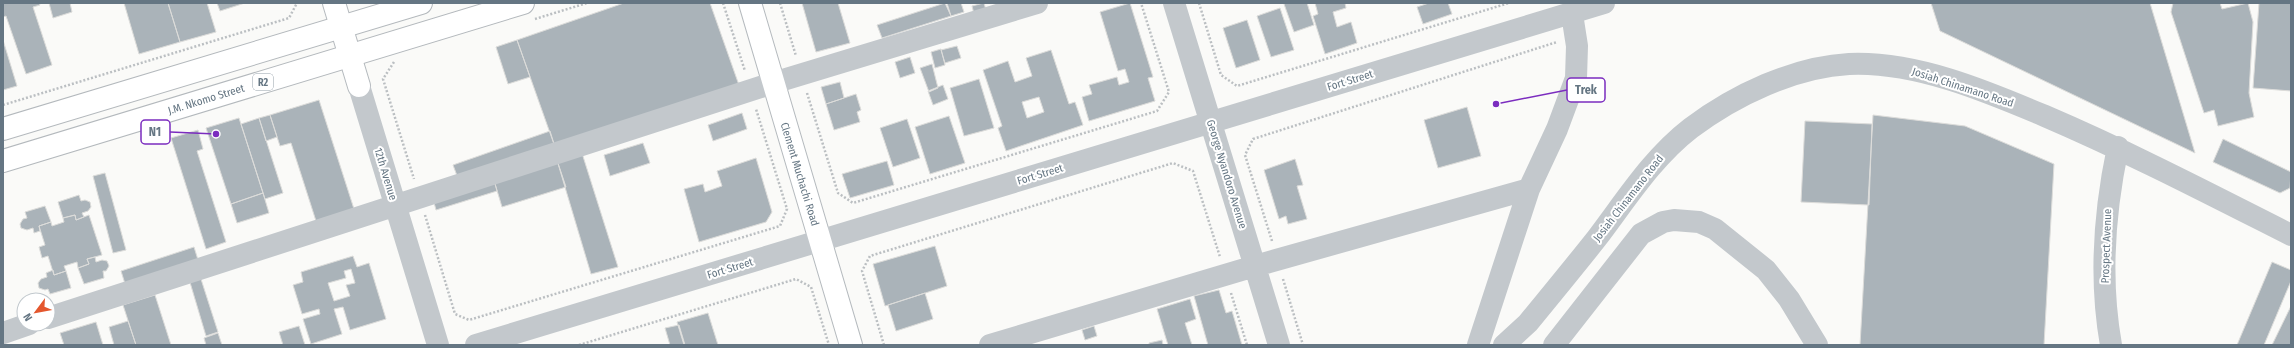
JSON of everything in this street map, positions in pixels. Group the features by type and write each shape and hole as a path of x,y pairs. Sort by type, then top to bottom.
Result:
{"main road":[{"name":"12th Avenue","path":"334,3 359,86"},
{"path":"3,129 421,3"},
{"name":"J.M. Nkomo Street","path":"3,161 523,3"},
{"name":"Clement Muchachi Road","path":"750,3 851,345"}],"street":[{"path":"56,315 774,83 1037,3"},
{"name":"George Nyandoro Avenue","path":"1174,3 1279,345"},
{"name":"Fort Street","path":"476,345 1572,14 1604,3"},
{"path":"1478,345 1529,189 1557,129 1576,78 1577,46 1572,14"},
{"name":"Josiah Chinamano Road","path":"1504,345 1528,323 1663,153 1692,128 1758,88 1800,73 1849,64 1906,68 2006,100 2118,147 2291,235"},
{"name":"12th Avenue","path":"359,86 438,345"},
{"name":"Prospect Avenue","path":"2111,345 2103,275 2104,228 2118,147"},
{"path":"990,345 1255,266 1529,189"},
{"path":"1554,345 1641,234 1663,222 1674,220 1699,222 1718,231 1766,270 1789,299 1817,345"},
{"path":"5,334 16,329"}],"path":[{"path":"3,105 289,18 297,3"},
{"path":"383,79 454,314 469,320 780,226 787,209 723,3"},
{"path":"780,3 838,193 853,203 1157,110 1169,92 1141,3"},
{"path":"1199,3 1221,76 1237,86 1510,3"},
{"path":"1303,345 1245,154 1253,139 1575,36"},
{"path":"884,345 862,271 870,256 1173,163 1193,171 1247,345"},
{"path":"579,345 796,279 811,287 829,345"}],"building":[{"path":"3,3 39,3 40,5 33,7 52,65 26,74 6,16 3,17"},
{"path":"49,3 70,3 72,12 53,18"},
{"path":"124,3 168,3 180,42 139,54"},
{"path":"168,3 207,3 216,32 180,42"},
{"path":"217,3 245,3 220,11"},
{"path":"624,3 710,3 740,88 555,147 517,40"},
{"path":"802,3 838,3 850,43 816,52"},
{"path":"945,3 951,16 882,38 877,25"},
{"path":"947,3 961,3 964,12 951,16"},
{"path":"984,3 987,14 975,18 972,6"},
{"path":"1130,3 1153,77 1148,78 1155,101 1089,121 1082,97 1092,94 1089,85 1117,77 1119,85 1129,82 1125,69 1118,71 1100,12"},
{"path":"1307,3 1314,25 1294,32 1284,4"},
{"path":"1315,3 1345,3 1346,8 1333,12 1337,27 1351,22 1357,43 1325,54 1313,16 1318,14"},
{"path":"1429,3 1448,3 1452,14 1423,24 1417,7"},
{"path":"1931,3 2150,3 2195,153 1940,31"},
{"path":"2173,3 2220,3 2222,9 2248,3 2253,22 2249,93 2254,117 2218,126 2214,110 2204,113 2171,12"},
{"path":"2259,3 2291,3 2291,91 2253,88"},
{"path":"1280,8 1294,50 1271,57 1257,16"},
{"path":"1247,20 1260,60 1236,68 1223,28"},
{"path":"3,40 17,86 3,90"},
{"path":"517,40 530,77 508,84 496,47"},
{"path":"957,46 961,58 945,63 941,50"},
{"path":"941,49 945,65 935,68 931,52"},
{"path":"1051,50 1069,104 1075,102 1083,125 1006,151 998,128 1002,126 983,70 1008,61 1015,82 1032,76 1026,58","holes":["1039,97 1044,112 1027,118 1022,102"]},
{"path":"910,57 915,73 900,78 895,62"},
{"path":"932,64 938,88 929,92 920,68"},
{"path":"979,79 994,128 964,136 950,88"},
{"path":"840,82 844,98 826,104 821,87"},
{"path":"943,85 948,99 933,105 928,91"},
{"path":"856,94 861,110 857,112 860,122 834,130 826,104"},
{"path":"319,100 354,209 316,221 291,143 280,146 270,115"},
{"path":"1467,107 1481,156 1438,168 1424,120"},
{"path":"742,113 747,129 713,141 708,125"},
{"path":"270,115 277,137 266,141 259,118"},
{"path":"1873,115 1965,126 2054,164 2044,345 1860,345"},
{"path":"949,116 965,163 930,174 915,127"},
{"path":"239,118 263,193 231,204 206,128"},
{"path":"259,118 283,193 265,199 241,124"},
{"path":"907,119 920,158 893,167 880,128"},
{"path":"1805,121 1872,124 1869,205 1801,202"},
{"path":"198,130 203,149 197,151 226,242 206,249 171,138"},
{"path":"550,131 555,147 459,181 453,165"},
{"path":"2223,139 2291,172 2290,188 2280,193 2213,162"},
{"path":"643,143 650,163 610,176 604,155"},
{"path":"581,150 618,267 591,274 556,157"},
{"path":"556,157 566,187 502,207 493,177"},
{"path":"756,158 772,212 766,222 699,242 684,189 703,184 705,192 722,186 717,171"},
{"path":"1295,159 1303,185 1297,186 1307,219 1288,224 1286,216 1279,219 1264,170"},
{"path":"887,161 894,185 850,198 842,174"},
{"path":"105,173 126,250 113,253 93,176"},
{"path":"493,177 497,191 436,210 432,195"},
{"path":"263,193 269,213 237,223 231,204"},
{"path":"79,195 81,201 85,200 90,202 91,207 88,211 82,213 84,217 76,220 75,215 63,218 58,202"},
{"path":"45,206 51,222 39,226 40,231 34,233 33,228 27,230 21,228 20,224 23,219 27,218 25,212"},
{"path":"75,215 76,220 89,215 102,255 87,259 89,264 78,268 77,262 64,266 66,271 54,275 48,256 42,258 39,247 45,245 39,226 51,222 52,226 64,222 63,218"},
{"path":"935,246 947,286 885,306 873,264"},
{"path":"194,247 199,263 126,287 121,271"},
{"path":"353,256 357,267 369,263 386,319 350,330 343,307 334,309 342,334 311,344 303,319 320,314 319,309 302,314 293,285 303,282 301,272","holes":["351,269 355,283 346,285 350,296 334,301 328,283 346,278 344,271"]},
{"path":"95,257 96,262 102,260 107,261 109,266 106,271 103,271 104,278 84,284 78,268 89,264 87,259"},
{"path":"2272,262 2291,270 2291,281 2264,345 2237,345"},
{"path":"53,270 54,275 66,271 71,288 56,292 49,292 48,289 45,290 39,288 38,283 41,279 47,277 46,273"},
{"path":"200,276 218,332 206,336 189,279"},
{"path":"1219,290 1226,313 1232,311 1242,345 1208,345 1194,296"},
{"path":"925,293 933,319 896,331 888,305"},
{"path":"155,295 171,345 136,345 123,305"},
{"path":"1190,299 1196,319 1185,323 1192,345 1168,345 1157,309"},
{"path":"2291,306 2291,345 2272,345"},
{"path":"708,313 718,345 684,345 677,322"},
{"path":"128,321 136,345 114,345 109,327"},
{"path":"96,322 103,345 64,345 60,333"},
{"path":"679,325 685,345 670,345 665,328"},
{"path":"299,326 305,345 283,345 279,332"},
{"path":"1094,326 1097,336 1085,340 1082,330"},
{"path":"218,333 222,345 206,345 204,338"},
{"path":"1162,340 1163,345 1149,345 1149,343"}],"place":[{"name":"Trek","path":"1496,104"},
{"name":"N1","path":"216,134"}]}
